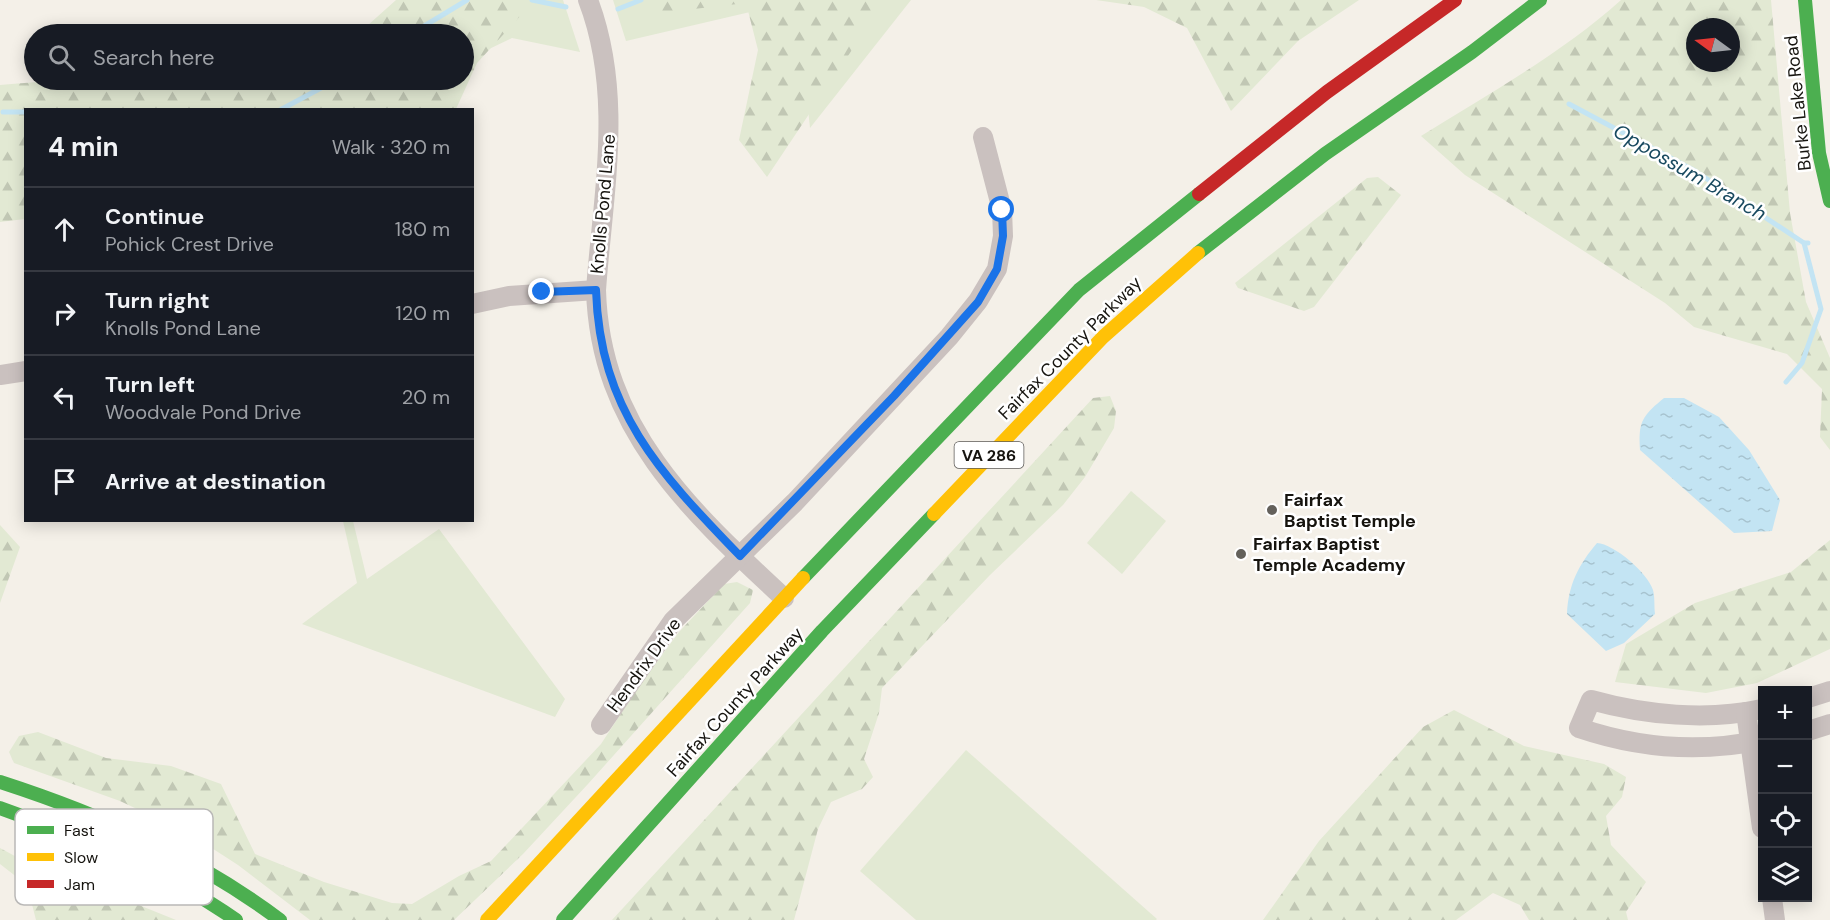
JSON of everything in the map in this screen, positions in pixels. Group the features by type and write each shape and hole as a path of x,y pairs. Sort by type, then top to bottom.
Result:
{"main road":[{"name":"Fairfax County Parkway","path":"487,920 784,598 1079,290 1327,92 1455,0"},
{"name":"Fairfax County Parkway","path":"563,920 822,631 1103,337 1190,259 1325,154 1472,52 1540,0"},
{"name":"Burke Lake Road","path":"1805,0 1820,153 1830,201"},
{"path":"0,782 78,809"},
{"path":"0,808 15,813"},
{"path":"213,874 246,893 280,920"},
{"path":"213,904 236,920"}],"street":[{"name":"Knolls Pond Lane","path":"588,0 603,48 610,112 596,290 597,318 617,393 631,427 678,492 784,598"},
{"name":"Hendrix Drive","path":"601,725 673,621 795,502 949,337 978,302 997,269 1003,236 1002,210 983,137"},
{"path":"474,304 509,296 596,290"},
{"path":"0,375 24,371"},
{"path":"1812,697 1830,691"},
{"path":"1757,741 1719,748 1663,746 1613,739 1579,728 1591,700 1619,708 1665,714 1754,710 1757,741 1760,794"},
{"path":"1812,729 1830,724"},
{"path":"1773,902 1775,920"}],"green space":[{"path":"396,0 535,0 477,63 474,70 474,24 369,24"},
{"path":"405,0 563,0 580,52 512,38 474,56 474,24 402,24"},
{"path":"613,0 911,0 810,128 797,1 626,41"},
{"path":"638,0 893,0 878,11 767,177 739,140 758,50 746,3 650,14"},
{"path":"1096,0 1359,0 1298,41 1231,111 1187,28 1144,7"},
{"path":"1621,0 1771,0 1790,213 1806,302 1830,358 1830,450 1820,437 1822,389 1787,354 1694,327 1665,303 1465,175 1421,136 1574,38"},
{"path":"24,83 24,90 465,90 456,108 24,108 24,219 0,222 0,85"},
{"path":"1378,177 1401,195 1314,307 1304,311 1238,288 1235,283 1367,178"},
{"path":"1110,396 1116,411 1114,428 1085,477 1063,505 990,575 882,688 879,713 864,759 873,777 862,789 831,802 818,829 794,920 612,920 1093,398"},
{"path":"1131,491 1166,521 1122,574 1087,543"},
{"path":"343,522 353,522 367,579 439,529 565,699 555,717 302,624 357,583"},
{"path":"0,525 20,547 0,603"},
{"path":"1830,540 1830,649 1757,683 1706,693 1615,682 1626,644 1695,603 1791,572"},
{"path":"737,582 753,590 750,603 523,854 454,920 310,920 213,849 213,809 137,809 14,763 9,752 19,736 38,732 106,758 171,766 221,784 255,854 324,882 392,903 412,904 459,876 491,861 601,744 641,683 679,632 724,584"},
{"path":"1454,710 1524,746 1604,764 1626,777 1622,797 1606,816 1611,845 1646,882 1626,912 1628,920 1529,920 1520,905 1493,893 1456,920 1263,920 1319,841 1423,727"},
{"path":"966,750 1157,919 916,920 860,871"},
{"path":"0,848 15,856 15,876 0,864"},
{"path":"32,905 139,905 176,920 36,920"}],"water":[{"path":"1664,398 1684,398 1719,417 1749,450 1780,500 1772,531 1734,533 1640,450 1643,420"},
{"path":"1597,543 1612,548 1630,560 1650,583 1654,596 1655,614 1624,643 1606,651 1567,614 1572,584 1585,559"}],"waterway":[{"name":"Oppossum Branch","path":"427,24 467,0"},
{"name":"Oppossum Branch","path":"532,0 566,7"},
{"name":"Oppossum Branch","path":"618,9 641,0"},
{"name":"Oppossum Branch","path":"284,108 317,90"},
{"name":"Oppossum Branch","path":"1569,104 1695,171 1804,243 1808,243"},
{"name":"Oppossum Branch","path":"3,112 24,112"},
{"path":"1786,382 1802,363 1821,309 1804,243"}],"traffic: fast":[{"path":"1198,253 1325,154 1472,52 1540,0"},
{"path":"1805,0 1819,153 1830,201"},
{"path":"803,578 1079,290 1199,194"},
{"path":"563,920 822,631 934,514"},
{"path":"0,782 77,809"},
{"path":"0,808 15,814"},
{"path":"213,875 280,920"},
{"path":"213,905 236,920"}],"traffic: slow":[{"path":"934,514 1103,337 1198,253"},
{"path":"487,920 803,578"}],"traffic: jam":[{"path":"1199,194 1327,92 1455,0"}],"place":[{"name":"Fairfax Baptist Temple","path":"1272,510"},
{"name":"Fairfax Baptist Temple Academy","path":"1241,554"}],"route":[{"path":"542,292 596,290 597,318 609,367 631,427 652,460 678,492 740,556 795,502 949,337 978,302 997,269 1003,236 1002,210"}]}
